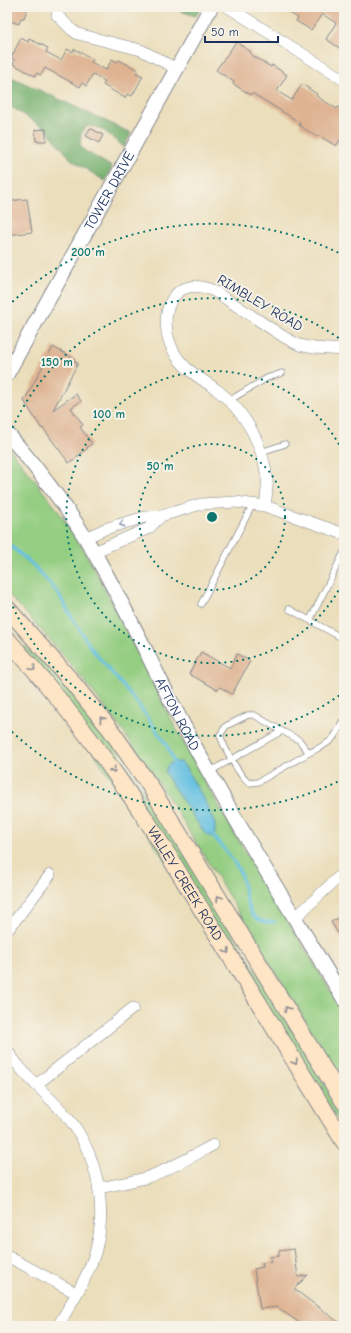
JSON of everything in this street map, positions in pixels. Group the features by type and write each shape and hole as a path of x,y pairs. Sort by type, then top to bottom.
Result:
{"main road":[{"name":"VALLEY CREEK ROAD","path":"7,608 68,677 110,729 144,777 344,1102"},
{"name":"VALLEY CREEK ROAD","path":"7,639 47,684 74,718 131,796 344,1142"}],"street":[{"name":"TOWER DRIVE","path":"7,374 211,7"},
{"path":"228,7 344,80"},
{"path":"57,15 78,34 138,49 177,69"},
{"name":"RIMBLEY ROAD","path":"265,506 267,480 261,452 245,420 230,400 191,372 182,364 173,352 165,326 166,313 170,300 182,289 194,286 204,286 299,345 314,348 344,350"},
{"name":"AFTON ROAD","path":"7,433 46,480 94,552 129,616 185,729 209,772 344,998"},
{"path":"85,538 104,529 121,524 160,516 201,504 236,502 265,506 344,534"},
{"path":"94,552 149,528 160,516"},
{"path":"295,918 344,872"},
{"path":"7,931 50,875"},
{"path":"36,1085 133,1008"},
{"path":"7,1050 23,1072 60,1109 79,1134 88,1151 99,1188 99,1231 95,1252 88,1271 58,1326"},
{"path":"99,1188 130,1182 162,1172 213,1145"},
{"path":"7,1256 76,1293"}],"lane":[{"path":"230,400 267,378 282,373"},
{"path":"261,452 285,444"},
{"path":"201,604 253,504"},
{"path":"310,620 344,552"},
{"path":"289,609 344,640"},
{"path":"309,753 299,740 254,715 248,715 226,726 220,735 244,780 254,783 309,753 329,742 336,736 342,722"},
{"path":"209,772 282,731"}],"green space":[{"path":"174,7 201,7 196,16 183,12"},
{"path":"7,75 131,133 124,147 97,127 87,126 81,134 80,146 85,151 112,167 105,181 72,160 46,129 7,104"},
{"path":"7,445 56,508 83,549 204,780 243,848 344,1013 344,1084 173,805 136,749 74,669 7,593"},
{"path":"26,646 73,693 115,747 169,829 344,1115 344,1129 24,648"}],"water":[{"path":"174,762 181,762 185,767 206,803 215,824 215,833 213,836 208,836 204,832 165,773 167,766"}],"building":[{"path":"7,7 28,7 24,18 21,18 19,24 7,20"},
{"path":"280,7 340,7 344,10 344,44 341,49 326,39 336,23 322,14 311,30 296,21 298,18"},
{"path":"21,38 28,42 29,39 48,48 46,52 61,60 67,49 73,52 74,49 93,59 91,62 106,70 112,59 117,62 119,60 138,70 136,73 143,76 132,96 127,94 125,98 103,85 105,81 93,74 86,86 82,83 80,87 45,68 41,75 37,73 35,76 13,64 15,60 11,58"},
{"path":"236,42 251,52 250,54 271,67 272,65 287,75 277,91 292,100 302,84 317,94 316,96 337,109 338,107 344,110 344,134 336,146 318,135 317,137 299,125 300,123 252,93 251,95 233,84 234,82 216,70"},
{"path":"90,128 103,135 99,143 86,136"},
{"path":"46,129 46,141 36,141 35,130"},
{"path":"27,199 32,232 7,235 7,201"},
{"path":"53,347 75,359 74,361 78,363 53,410 76,394 81,401 71,408 83,425 80,427 92,444 69,463 43,428 42,429 24,401"},
{"path":"201,652 230,668 237,654 250,661 232,694 220,687 218,690 189,674"},
{"path":"344,915 344,943 331,922"},
{"path":"294,1249 298,1277 308,1275 294,1289 341,1324 304,1326 277,1307 260,1309 254,1269 263,1267 262,1263 271,1262 270,1257 279,1256 279,1251"}],"waterway":[{"path":"7,543 32,564 58,593 91,648 138,704 166,744 174,762"},
{"path":"213,836 238,868 251,912 256,918 264,922 275,922"}]}
